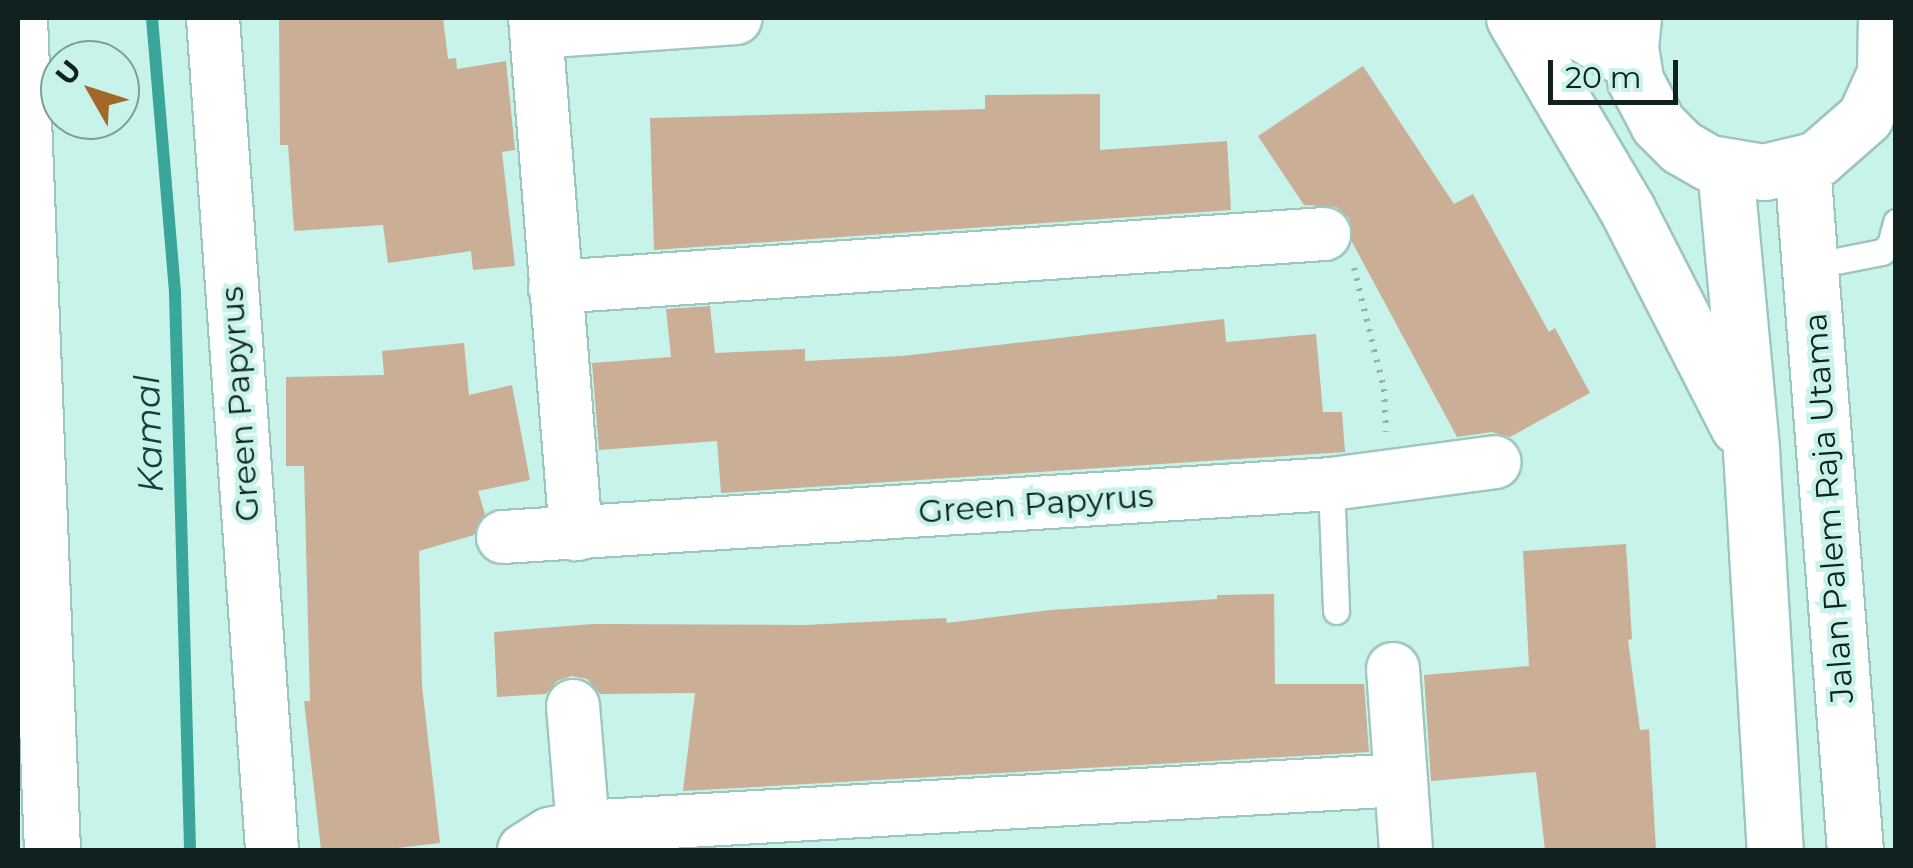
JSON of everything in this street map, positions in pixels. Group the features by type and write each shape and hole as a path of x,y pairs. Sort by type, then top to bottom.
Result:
{"street":[{"path":"19,18 52,850"},
{"name":"Green Papyrus","path":"214,18 272,850"},
{"path":"576,534 536,25 736,18"},
{"path":"1514,18 1628,211 1751,450"},
{"path":"1553,18 1632,41 1648,110 1668,136 1694,156 1725,168 1764,172 1802,165 1844,140 1885,102 1886,18"},
{"name":"Jalan Palem Raja Utama","path":"1802,165 1854,850"},
{"path":"1725,168 1751,450 1775,850"},
{"path":"555,287 1324,234"},
{"name":"Green Papyrus","path":"503,537 1332,484 1495,462"},
{"path":"1393,669 1406,850"},
{"path":"573,706 583,827"},
{"path":"524,850 550,834 583,827 1401,780"}],"lane":[{"path":"1810,266 1882,252 1890,245 1896,222"},
{"path":"1332,484 1336,611"}],"path":[{"path":"1324,234 1353,262 1384,389 1388,478"}],"building":[{"path":"279,18 443,18 448,59 456,58 457,69 506,61 515,150 502,152 515,266 473,270 471,251 388,263 383,225 294,231 288,145 280,145"},
{"path":"1363,66 1454,204 1473,194 1549,332 1555,328 1590,393 1510,437 1492,432 1457,437 1352,242 1349,218 1336,207 1304,205 1258,136"},
{"path":"1100,94 1100,150 1227,141 1231,210 654,250 650,118 985,109 985,95"},
{"path":"710,306 715,353 805,349 805,361 902,356 1224,319 1226,342 1316,334 1323,412 1342,412 1345,452 721,493 717,441 599,450 592,363 671,357 666,309"},
{"path":"464,343 469,395 512,385 530,480 478,491 485,514 474,535 419,551 422,686 440,843 380,850 321,850 304,701 310,701 304,466 286,466 286,377 384,375 382,351"},
{"path":"1626,544 1632,639 1628,640 1640,730 1649,729 1656,850 1545,850 1536,772 1431,781 1424,675 1529,666 1523,551"},
{"path":"1274,594 1275,684 1364,684 1369,752 683,791 695,693 600,694 587,679 572,676 557,681 546,694 497,697 494,632 593,624 805,625 946,618 947,623 1050,610 1217,599 1217,595"}],"waterway":[{"name":"Kamal","path":"152,18 175,294 190,850"}]}
